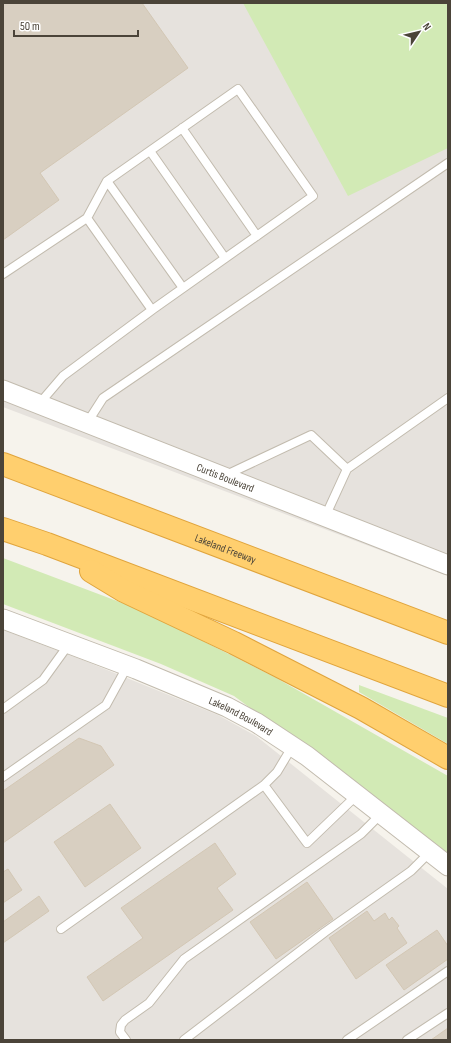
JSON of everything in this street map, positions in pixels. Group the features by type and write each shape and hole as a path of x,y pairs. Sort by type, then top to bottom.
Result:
{"highway":[{"name":"Lakeland Freeway","path":"3,464 447,633"},
{"path":"3,529 47,544 448,696"},
{"path":"47,544 124,592 234,643 361,708 448,758"}],"street":[{"name":"Curtis Boulevard","path":"3,390 448,565"},
{"name":"Lakeland Boulevard","path":"3,618 128,665 227,706 257,723 306,756 448,866"}],"lane":[{"path":"3,274 86,218 107,182 238,89 313,196 152,310 63,376 39,404"},
{"path":"182,128 257,236"},
{"path":"150,151 225,258"},
{"path":"87,423 103,398 448,163"},
{"path":"107,182 183,288"},
{"path":"86,218 152,310"},
{"path":"325,517 347,469 448,398"},
{"path":"223,477 311,435 347,469"},
{"path":"3,709 43,680 70,644"},
{"path":"3,777 106,705 128,665"},
{"path":"60,929 264,785 277,772 292,747"},
{"path":"264,785 307,843 357,795"},
{"path":"126,1040 120,1032 121,1025 149,1003 184,959 361,834 381,814"},
{"path":"184,1040 325,932 411,871 430,852"},
{"path":"347,1040 448,971"},
{"path":"407,1040 448,1013"}],"shaded area":[{"path":"3,3 448,3 448,576 3,407"},
{"path":"3,630 85,661 218,715 256,736 448,889 448,1040 3,1040"}],"green space":[{"path":"243,3 446,3 448,6 448,148 348,196"},
{"path":"3,558 125,604 199,639 278,679 448,776 448,853 234,696 161,664 3,604"},
{"path":"359,685 448,718 448,744 359,692"}],"building":[{"path":"3,3 142,3 188,68 40,173 59,200 3,240"},
{"path":"79,738 101,746 114,765 3,843 3,791"},
{"path":"110,804 141,848 85,887 54,842"},
{"path":"215,843 236,874 217,888 233,910 103,1001 87,977 143,938 121,908"},
{"path":"8,869 22,890 3,903 3,872"},
{"path":"307,882 333,919 276,959 250,922"},
{"path":"39,896 49,911 3,943 3,922"},
{"path":"367,911 374,921 385,913 389,920 392,917 399,926 397,928 407,943 356,979 329,938"},
{"path":"437,930 448,946 448,959 404,990 386,965"},
{"path":"448,1028 448,1040 431,1040"}]}
